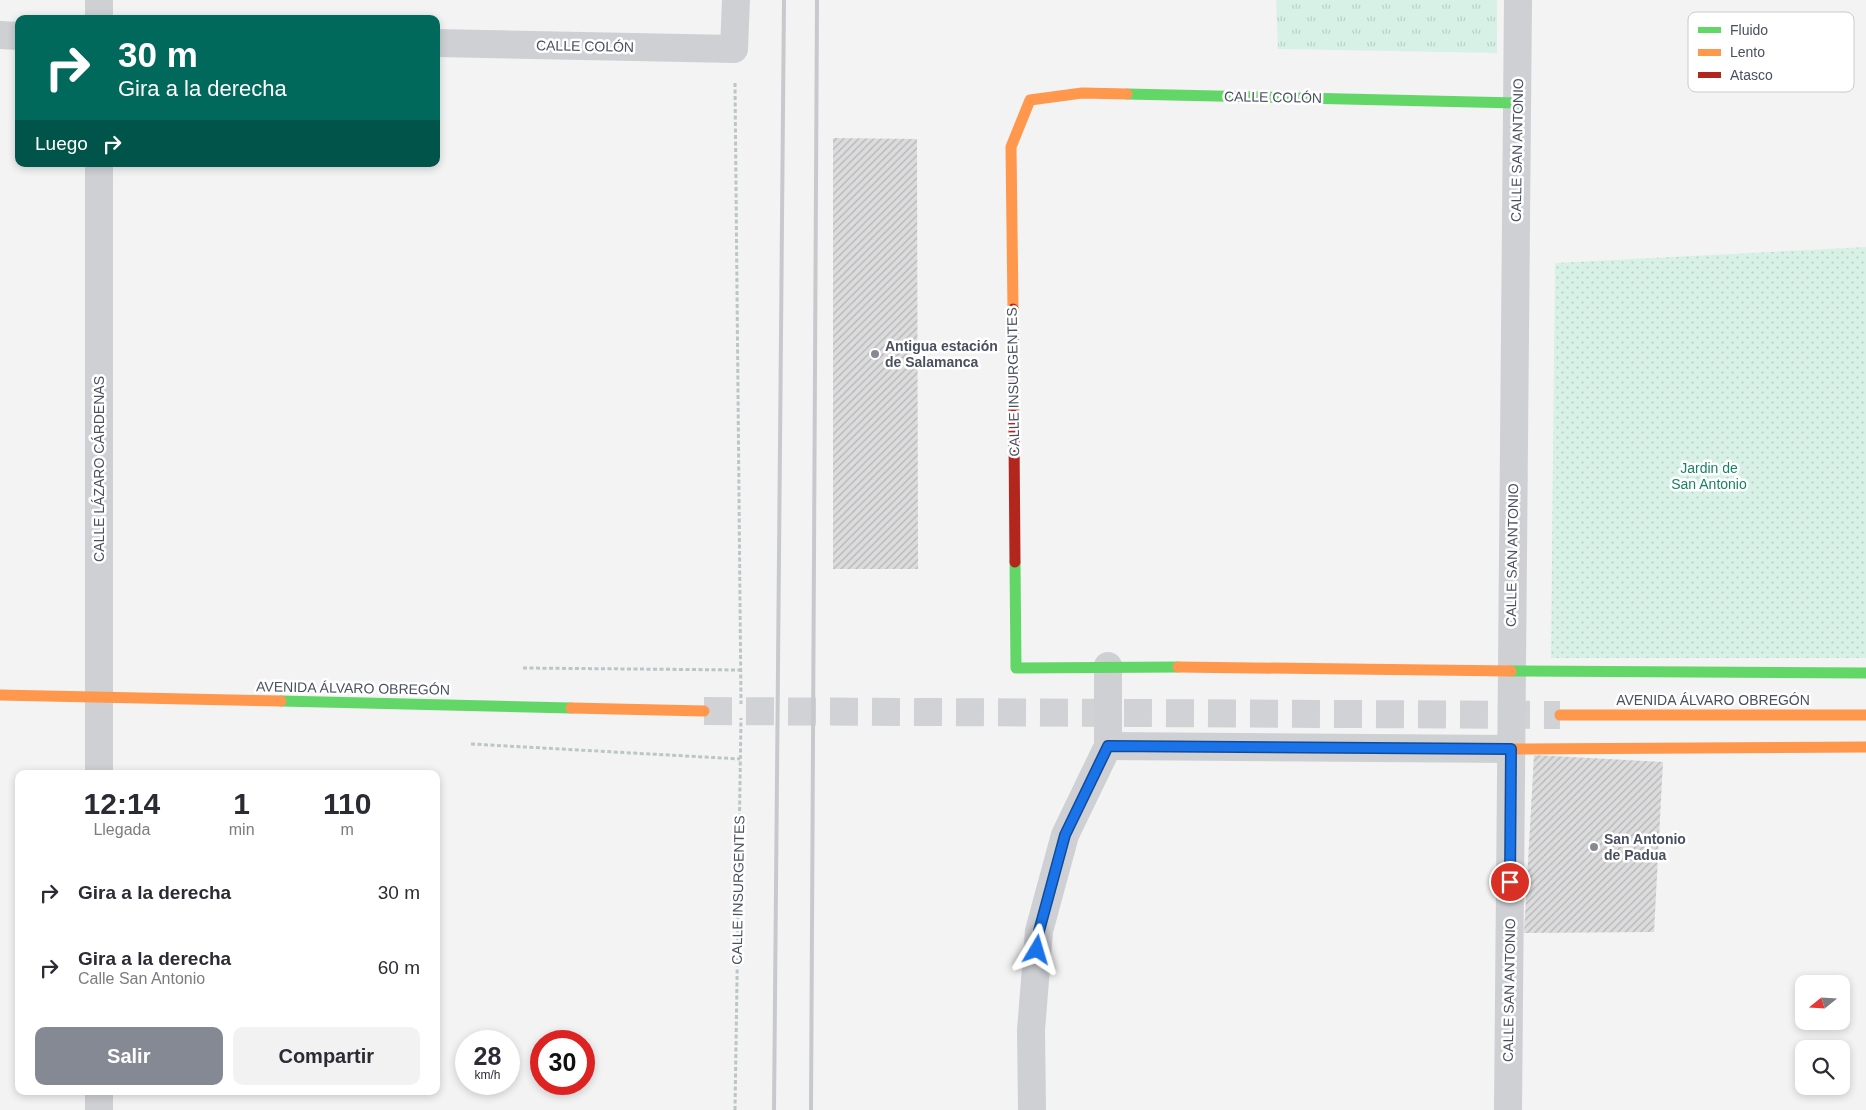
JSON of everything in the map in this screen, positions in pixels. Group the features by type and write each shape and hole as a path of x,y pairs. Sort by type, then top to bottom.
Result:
{"main road":[{"name":"CALLE COLÓN","path":"1030,100 1082,93 1517,103"},
{"name":"CALLE INSURGENTES","path":"1030,100 1011,147 1016,668 1108,666"},
{"path":"1108,666 1866,673"},
{"name":"AVENIDA ÁLVARO OBREGÓN","path":"0,694 704,711"},
{"name":"AVENIDA ÁLVARO OBREGÓN","path":"1560,715 1866,715"},
{"path":"1511,749 1866,747"}],"street":[{"path":"99,0 99,15"},
{"path":"734,49 736,0"},
{"name":"CALLE SAN ANTONIO","path":"1508,1110 1518,0"},
{"path":"0,35 15,36"},
{"name":"CALLE COLÓN","path":"440,43 734,49"},
{"name":"CALLE LÁZARO CÁRDENAS","path":"99,167 99,770"},
{"path":"1032,1110 1031,1030 1039,931 1065,835 1108,746 1108,666"},
{"path":"1108,746 1511,749"},
{"path":"99,1095 99,1110"}],"path":[{"name":"CALLE INSURGENTES","path":"734,49 742,670 735,1110"}],"green space":[{"path":"1276,0 1497,0 1497,53 1278,49"},
{"name":"Jardin de San Antonio","path":"1866,247 1866,658 1551,658 1555,263"}],"building":[{"name":"Antigua estación de Salamanca","path":"833,138 917,139 918,569 833,569"},
{"name":"San Antonio de Padua","path":"1534,755 1663,762 1654,932 1524,933"}],"tunnel":[{"path":"704,711 1560,715"}],"railway":[{"path":"774,1110 784,0"},
{"path":"811,1110 817,0"}],"traffic: fast":[{"path":"1127,94 1517,103"},
{"path":"1015,562 1016,668 1178,667"},
{"path":"1511,671 1866,673"},
{"path":"281,701 571,708"}],"traffic: slow":[{"path":"1013,309 1011,147 1030,100 1082,93 1127,94"},
{"path":"1178,667 1511,671"},
{"path":"0,695 281,701"},
{"path":"571,708 704,711"},
{"path":"1560,715 1866,715"},
{"path":"1511,749 1866,747"}],"traffic: jam":[{"path":"1013,309 1015,562"}],"place":[{"name":"Antigua estación de Salamanca","path":"875,354"},
{"name":"San Antonio de Padua","path":"1594,847"}],"route":[{"path":"1037,950 1039,931 1065,835 1108,746 1511,749 1510,882"}]}
